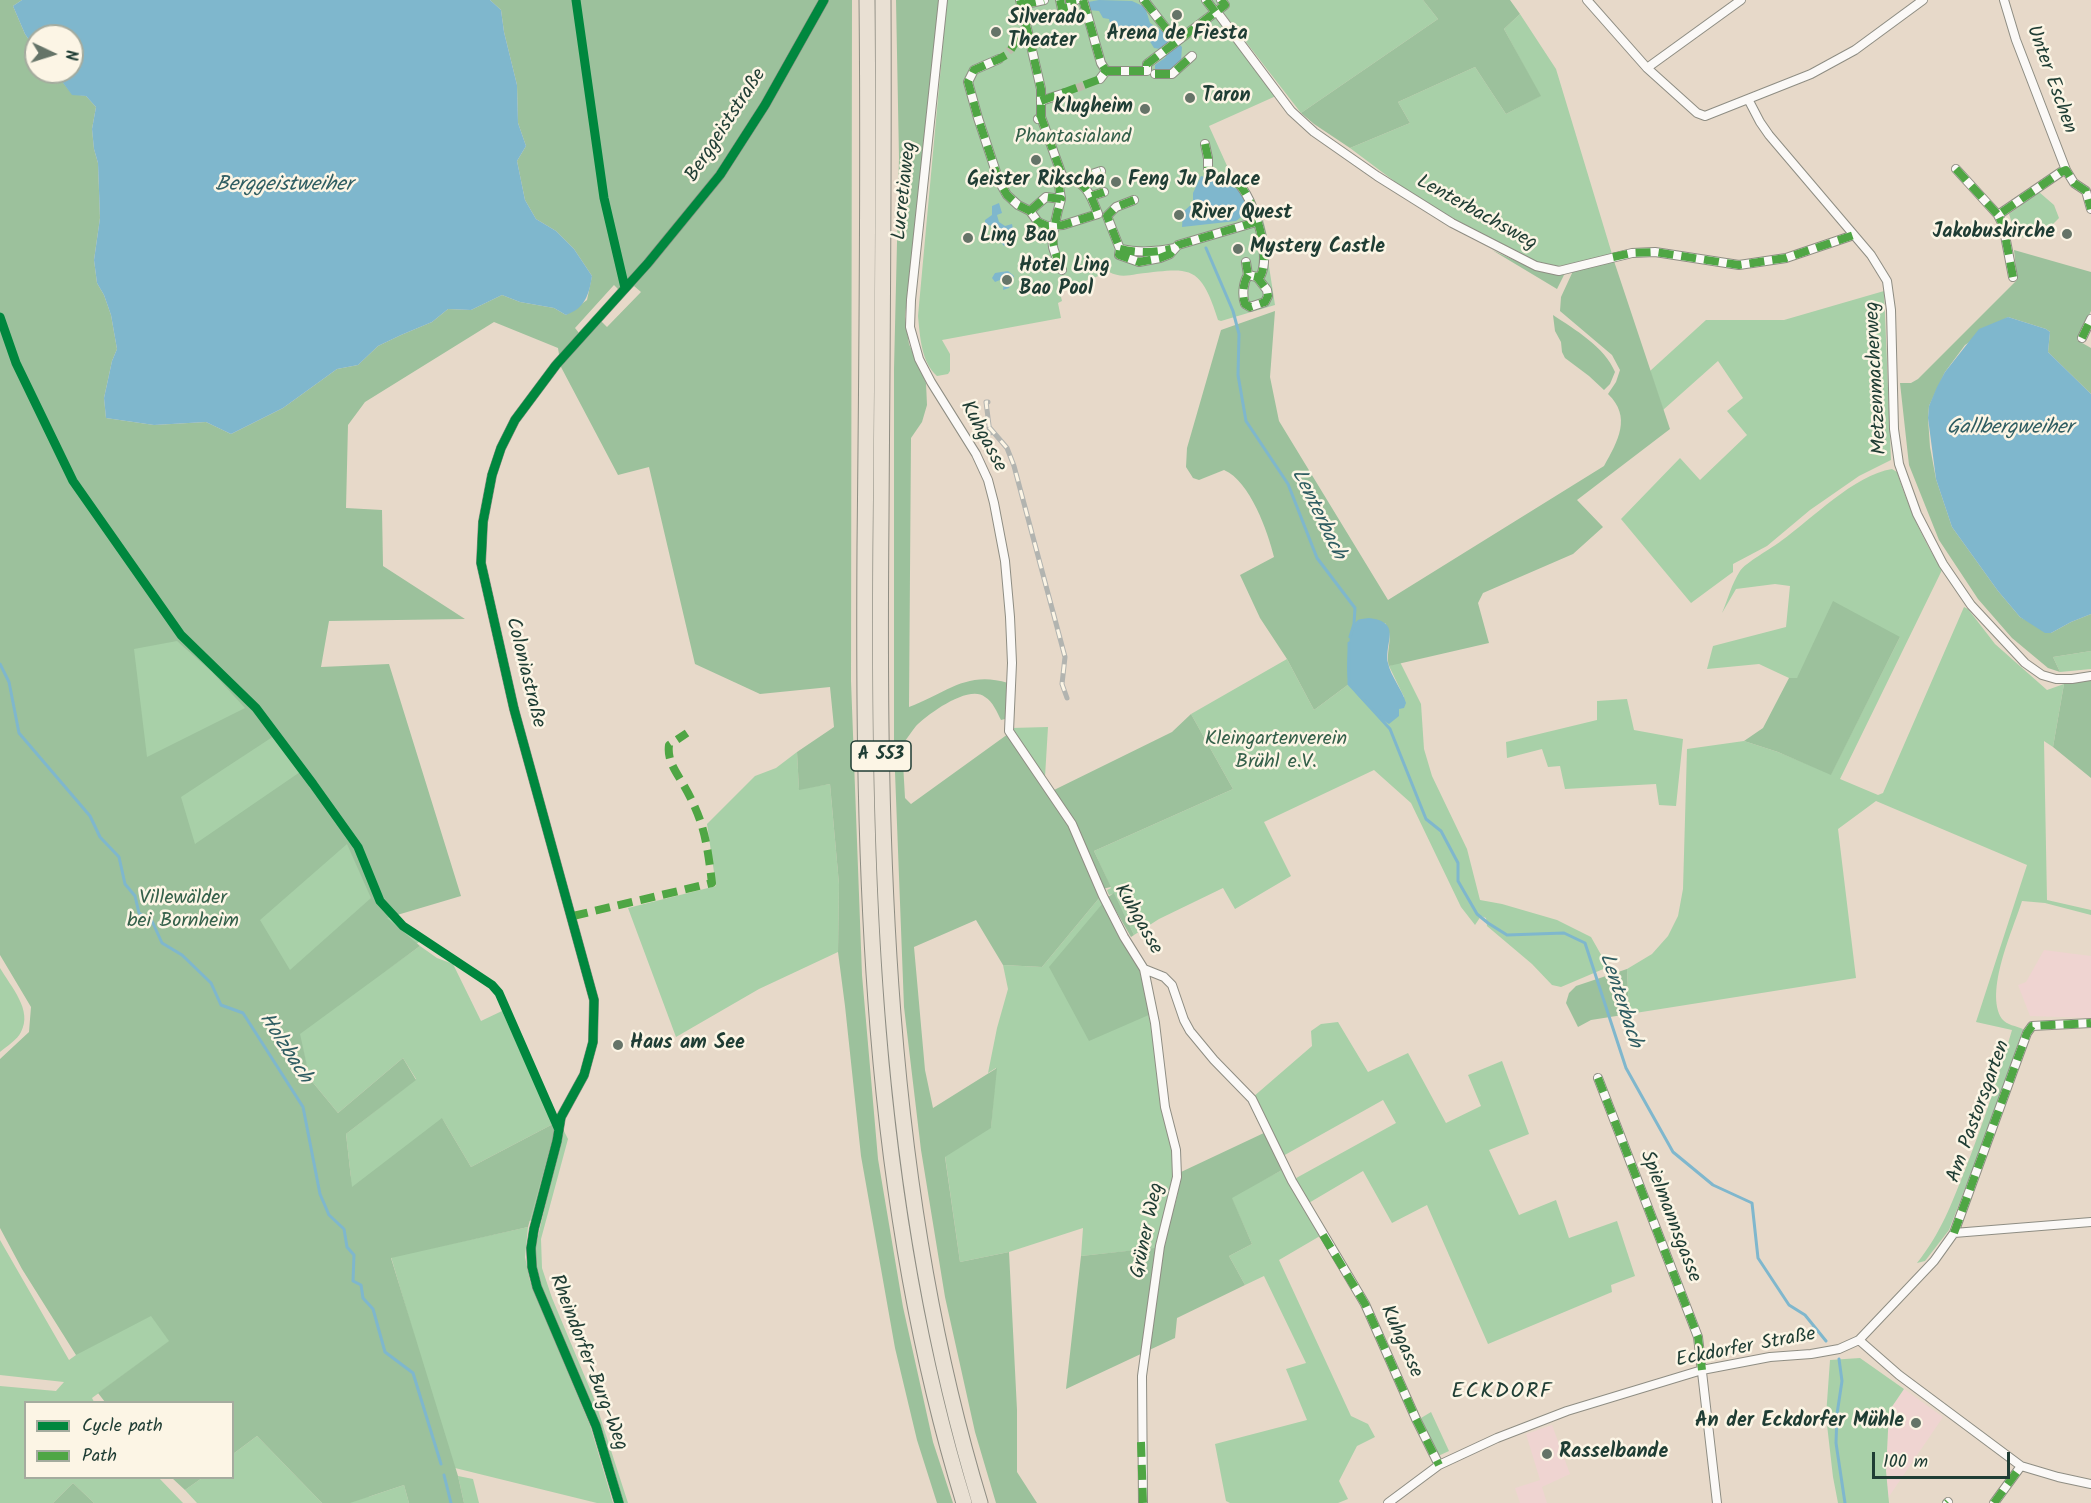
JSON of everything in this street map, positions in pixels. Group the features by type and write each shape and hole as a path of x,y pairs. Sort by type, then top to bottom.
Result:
{"highway":[{"name":"A 553","path":"867,0 865,742 867,834 876,997 889,1144 903,1238 928,1368 944,1436 964,1503"},
{"name":"A 553","path":"883,0 880,672 883,833 892,997 905,1141 915,1213 930,1298 960,1433 980,1503"}],"street":[{"name":"Berggeiststraße","path":"648,263 720,175 765,105 824,0"},
{"name":"Lucretiaweg","path":"931,382 915,347 910,313 944,0"},
{"path":"1044,0 1020,3 1026,38 1041,89 1039,118 1063,178"},
{"path":"1060,0 1062,9 1071,7 1070,2 1080,2 1101,63 1106,71"},
{"path":"1144,0 1175,37"},
{"name":"Lenterbachsweg","path":"1206,0 1292,111 1314,132 1452,224 1536,266 1559,271 1632,253 1655,252 1739,265 1786,258 1854,235"},
{"path":"1106,71 1147,72 1147,64 1218,14 1225,5 1221,0"},
{"path":"1587,0 1647,68 1697,113 1706,116 1811,74 1855,51 1923,0"},
{"path":"1647,68 1741,0"},
{"name":"Unter Eschen","path":"2004,0 2016,40 2066,170 2074,183 2086,191 2091,209"},
{"path":"1155,74 1172,74 1192,57"},
{"path":"999,59 974,70 968,82 1002,188 1011,199 1030,211 1038,222 1047,226 1075,225 1098,214 1107,216"},
{"path":"1100,80 1106,71"},
{"path":"1041,102 1065,93"},
{"name":"Metzenmacherweg","path":"1748,99 1769,135 1883,272 1890,290 1896,447 1905,486 1943,564 1971,605 2025,663 2042,675 2055,679 2091,676"},
{"path":"1204,144 1208,158 1206,169"},
{"path":"1956,169 1998,215 2004,225 2013,277"},
{"path":"1998,215 2066,170"},
{"path":"1084,184 1089,181 1092,174 1101,171"},
{"path":"1063,178 1084,184 1092,196 1098,214"},
{"path":"1062,270 1053,245 1055,219 1061,199 1059,186 1063,178"},
{"path":"1238,182 1247,194 1263,241 1263,271 1257,277"},
{"path":"1092,196 1104,192"},
{"path":"1030,211 1046,197 1061,199"},
{"path":"1107,216 1116,207 1134,200"},
{"path":"1107,216 1120,249 1119,255 1138,262 1160,258 1190,241 1256,222"},
{"path":"1246,262 1248,275 1245,281 1244,301 1250,307 1265,302 1268,296 1267,290 1257,277 1248,275"},
{"name":"Coloniastraße","path":"559,1130 561,1117 584,1074 594,1042 594,1000 573,916 549,843 491,611 481,563 483,522 492,476 501,448 514,420 574,343 648,263"},
{"path":"2082,338 2091,319"},
{"name":"Kuhgasse","path":"931,382 976,454 988,480 994,502 1005,561 1010,628 1012,663 1009,731 1072,824 1101,892 1124,937 1144,969 1164,977 1172,985 1184,1020 1198,1043 1252,1099 1292,1181 1365,1304 1439,1465"},
{"name":"Grüner Weg","path":"1143,1503 1142,1376 1160,1246 1177,1177 1176,1150 1165,1107 1155,1023 1144,969"},
{"name":"Am Pastorsgarten","path":"1859,1340 1934,1261 1954,1233 2026,1033 2032,1026 2042,1024 2091,1023"},
{"name":"Spielmannsgasse","path":"1598,1078 1698,1337 1717,1503"},
{"name":"Rheindorfer-Burg-Weg","path":"559,1130 534,1229 531,1267 537,1287 596,1426 619,1503"},
{"path":"1954,1233 2091,1222"},
{"path":"1859,1340 1899,1375 2020,1466 2091,1484"},
{"name":"Eckdorfer Straße","path":"1388,1503 1439,1465 1497,1438 1568,1411 1702,1370 1770,1357 1839,1348 1859,1340"},
{"path":"1994,1503 2020,1466"}],"shaded area":[{"path":"2044,950 2091,956 2091,1018 2030,1016 2018,985 2026,982"},
{"path":"1904,1389 1943,1417 1888,1498 1886,1471 1889,1411"},
{"name":"Rasselbande","path":"1552,1425 1570,1474 1542,1487 1547,1503 1520,1503 1515,1488 1540,1480 1526,1434"}],"green space":[{"path":"0,0 22,0 13,6 24,32 24,84 64,84 72,94 86,96 96,107 92,129 98,163 100,218 94,260 97,283 111,315 117,349 104,398 106,418 154,425 206,422 231,434 283,408 337,369 358,365 378,346 432,322 448,309 471,310 502,295 520,302 554,308 566,315 587,300 592,276 574,249 556,231 536,219 525,200 517,161 526,146 518,123 517,85 501,10 490,0 852,0 851,681 862,975 878,1159 903,1307 933,1442 953,1503 937,1503 917,1440 895,1348 861,1156 838,952 839,884 830,784 799,790 797,752 834,727 830,687 760,694 695,664 649,467 618,475 561,367 558,348 494,322 365,402 348,425 346,508 382,510 383,566 465,619 329,621 321,667 389,664 461,896 387,918 420,946 300,1034 310,1079 338,1113 403,1058 416,1080 346,1134 352,1187 442,1118 471,1167 553,1124 555,1130 528,1227 391,1258 458,1476 464,1503 409,1503 404,1485 350,1503 322,1503 257,1436 234,1453 234,1401 104,1401 98,1393 169,1341 151,1316 76,1355 22,1269 0,1228 0,1059 29,1032 31,1007 0,955","holes":["614,285 619,290 579,333 575,328","634,286 641,292 607,327 601,321","177,641 212,672 245,708 147,757 134,649","274,736 303,770 195,844 181,797","347,844 371,898 290,970 260,920"]},
{"path":"896,0 940,0 905,317 909,344 926,383 927,405 922,422 911,438 909,707 968,681 980,679 1008,683 1005,719 1001,720 988,699 978,694 969,694 939,708 916,726 902,745 905,798 911,804 1008,734 1069,825 1100,897 1042,967 1003,965 976,920 914,947 925,1070 933,1108 997,1068 991,1128 945,1157 960,1262 1009,1252 1017,1410 1017,1472 1037,1503 996,1503 975,1432 945,1297 921,1150 904,1007 894,746 894,369 899,158"},
{"name":"Phantasialand","path":"947,0 1423,0 1438,19 1301,113 1225,15 1218,19 1276,96 1209,126 1228,168 1243,183 1254,199 1263,219 1275,305 1221,321 1218,320 1205,288 1191,273 1169,271 1123,276 1109,272 1061,290 1062,301 1058,303 1061,318 942,340 950,354 950,371 948,374 937,376 924,356 918,316"},
{"path":"1423,0 1510,0 1520,14 1504,29 1541,96 1506,114 1475,67 1398,102 1410,123 1350,148 1301,113 1438,19"},
{"path":"1520,14 1556,69 1612,254 1573,264 1543,265 1449,216 1398,184 1350,148 1410,123 1398,102 1475,67 1506,114 1540,96 1504,29"},
{"path":"2039,192 2054,205 2059,218 2046,231 2017,239 2009,214"},
{"path":"1492,250 1527,265 1565,273 1557,289"},
{"path":"2014,250 2091,272 2091,311 2077,340 2091,348 2091,394 2048,352 2050,332 2008,317 1965,345 1945,372 1929,406 1930,447 1936,479 1952,527 1998,591 2020,617 2051,633 2091,614 2091,651 2053,657 2060,672 2048,668 2012,638 1978,599 1939,540 1909,465 1900,383 1911,383 1918,379 2017,280"},
{"path":"1614,261 1670,429 1577,500 1603,527 1573,554 1483,593 1478,603 1489,643 1389,666 1390,639 1385,623 1348,668 1349,684 1314,710 1287,659 1260,618 1240,575 1274,557 1267,534 1250,496 1233,476 1224,470 1199,480 1193,478 1186,467 1187,448 1221,330 1275,311 1270,377 1279,421 1388,600 1604,466 1620,429 1619,411 1608,394 1620,370 1612,355 1560,311 1561,297 1573,271"},
{"path":"1884,291 1891,460 1859,476 1810,510 1767,546 1733,564 1733,572 1691,603 1621,519 1680,458 1700,480 1747,435 1727,411 1743,398 1718,361 1663,410 1650,371 1706,320 1784,320"},
{"path":"1553,315 1588,339 1610,363 1615,372 1610,384 1604,390 1565,358 1561,342 1555,331"},
{"name":"Villewälder bei Bornheim","path":"0,320 274,736 303,770 300,772 346,834 377,902 399,927 420,941 385,971 420,946 437,958 453,964 481,1021 502,1011 553,1124 471,1167 442,1118 468,1171 554,1129 556,1134 534,1220 399,1247 385,1260 418,1349 391,1257 528,1227 525,1257 530,1281 590,1425 613,1503 597,1503 455,1468 449,1450 368,1497 404,1485 409,1503 326,1503 234,1405 234,1401 231,1401 155,1320 170,1341 92,1398 94,1401 24,1401 24,1479 160,1479 183,1503 94,1503 73,1483 53,1503 0,1503 0,1386 56,1391 64,1382 0,1375 0,1240 69,1360 76,1355 72,1229","holes":["301,1042 310,1079 338,1113 403,1058 416,1079 346,1134 351,1178 294,1049"]},
{"path":"1892,469 1897,472 1916,523 1942,570 1840,779 1878,795 1883,793 1964,607 1968,609 1995,644 2047,690 2064,684 2053,747 2044,741 2047,900 2091,910 2091,915 2045,903 2022,901 2002,961 1996,993 1997,1007 2002,1019 2023,1029 1994,1114 1949,1230 1925,1261 1917,1263 1939,1230 1955,1195 1972,1153 2012,1030 1976,1022 2027,865 1876,801 1838,829 1856,978 1629,1014 1627,969 1652,954 1668,936 1678,916 1683,889 1687,749 1744,741 1831,774 1900,637 1797,678 1789,678 1759,664 1707,669 1713,646 1786,627 1790,586 1775,584 1736,589 1722,613 1740,571 1848,489 1878,473"},
{"path":"1833,601 1900,637 1831,775 1778,752 1744,741 1763,728 1789,678 1797,678"},
{"path":"2091,651 2091,669 2060,672 2053,657"},
{"name":"Kleingartenverein Brühl e.V.","path":"1287,659 1314,710 1349,684 1381,719 1399,709 1404,697 1389,666 1400,662 1421,704 1424,749 1432,776 1467,849 1480,900 1557,920 1591,937 1608,967 1561,987 1552,985 1532,964 1487,926 1486,918 1481,916 1475,925 1461,907 1411,803 1374,770 1264,822 1291,876 1235,909 1223,888 1159,919 1134,935 1114,894 1109,895 1107,890 1111,888 1094,851 1233,789 1191,714"},
{"path":"2091,680 2091,778 2053,747 2064,684"},
{"path":"1627,699 1634,730 1683,739 1676,806 1659,805 1656,784 1565,789 1560,766 1548,767 1542,749 1507,758 1506,742 1597,720 1597,701"},
{"path":"1191,714 1233,789 1094,851 1111,887 1102,889 1079,832 1054,790 1172,732"},
{"path":"1048,727 1045,777 1011,728"},
{"path":"797,752 799,789 830,784 839,884 838,952 759,989 676,1037 628,908 716,886 707,824 755,776 776,768"},
{"path":"1114,893 1134,935 1131,937 1108,897"},
{"path":"1100,897 1151,1014 1174,1154 1174,1179 1157,1248 1081,1256 1083,1228 1009,1252 960,1262 945,1156 991,1127 996,1068 988,1073 1008,989 1003,965 1042,967"},
{"path":"1103,903 1141,971 1151,1014 1089,1041 1049,967"},
{"path":"0,968 23,1007 24,1024 19,1035 0,1052"},
{"path":"1627,969 1629,1014 1591,1020 1578,1027 1566,1003 1569,993 1576,986"},
{"path":"1338,1022 1368,1072 1408,1053 1446,1123 1481,1106 1468,1075 1502,1061 1529,1134 1489,1150 1519,1215 1556,1200 1569,1238 1617,1221 1635,1276 1611,1285 1612,1292 1488,1344 1427,1205 1392,1223 1363,1171 1302,1207 1320,1236 1279,1260 1351,1416 1368,1424 1375,1437 1357,1446 1339,1481 1348,1499 1338,1503 1230,1503 1226,1501 1215,1444 1307,1420 1286,1369 1306,1363 1264,1276 1245,1285 1229,1256 1252,1244 1231,1197 1282,1170 1289,1182 1396,1123 1383,1100 1283,1156 1253,1097 1312,1046 1311,1031 1321,1024"},
{"path":"563,1129 568,1139 541,1239 542,1268 552,1298 595,1401 628,1503 623,1503 604,1436 542,1288 536,1267 535,1249"},
{"path":"1266,1132 1282,1170 1232,1198 1252,1244 1229,1256 1245,1285 1177,1318 1175,1338 1066,1389 1081,1256 1163,1247 1177,1197 1181,1172"},
{"path":"1860,1358 1904,1389 1889,1411 1886,1471 1889,1503 1838,1503 1826,1416 1830,1360"},
{"path":"1431,1412 1449,1451 1438,1456 1421,1418"},
{"path":"257,1436 322,1503 197,1503 185,1490 201,1479 234,1479 234,1453"},
{"path":"458,1476 473,1479 479,1503 464,1503"},
{"path":"173,1479 201,1479 185,1490"},
{"path":"73,1483 94,1503 53,1503"}],"water":[{"name":"Berggeistweiher","path":"22,0 490,0 501,10 517,85 518,123 526,146 517,161 525,200 536,219 556,231 574,249 592,276 585,300 578,309 566,315 554,308 520,302 502,295 471,310 448,309 432,322 378,346 358,365 337,369 283,408 231,434 206,422 154,425 106,418 104,398 117,349 111,315 97,283 94,260 100,218 98,163 92,129 96,107 86,96 72,95 64,84 84,84 84,24 24,24 24,32 13,6"},
{"path":"1132,1 1145,7 1150,23 1182,47 1181,61 1172,70 1155,71 1155,65 1166,57 1160,49 1154,48 1149,40 1112,40 1108,32 1112,31 1109,19 1103,18 1099,11 1089,10 1088,2"},
{"path":"1201,176 1214,180 1219,186 1235,188 1240,192 1246,204 1242,216 1236,221 1182,227 1183,212 1193,203 1193,193"},
{"path":"999,203 1002,213 997,215 999,222 1005,226 1012,224 1011,241 1004,246 995,235 992,226 985,224 985,220 992,215 992,206"},
{"name":"Hotel Ling Bao Pool","path":"1008,271 1014,276 1009,288 1003,290 1004,283 1000,280 995,282 992,278 995,273"},
{"name":"Gallbergweiher","path":"2008,317 2050,332 2048,352 2091,394 2091,614 2051,633 2045,633 2020,617 1998,591 1952,527 1936,479 1928,418 1929,406 1937,387 1945,372 1979,329"},
{"path":"1369,618 1379,620 1389,629 1388,663 1406,703 1404,708 1399,709 1399,716 1389,724 1361,699 1351,687 1348,678 1348,652 1353,627 1359,620"}],"waterway":[{"name":"Lenterbach","path":"1206,248 1233,311 1239,334 1238,375 1246,421 1288,484 1317,558 1355,608 1350,637"},
{"name":"Lenterbach","path":"1349,643 1349,684 1390,729 1426,819 1441,831 1458,863 1458,881 1477,914 1507,935 1564,933 1585,943 1626,1068 1673,1152 1713,1185 1752,1203 1758,1258 1789,1305 1805,1315 1826,1341"},
{"name":"Holzbach","path":"0,664 9,682 19,733 90,816 100,837 119,857 125,884 135,896 139,913 152,921 162,943 182,955 211,983 221,1005 243,1013 303,1107 320,1194 329,1215 344,1229 347,1247 354,1255 353,1281 361,1285 363,1298 373,1309 385,1352 413,1373 441,1464"},
{"path":"1839,1359 1842,1381 1836,1443 1845,1503"},
{"path":"444,1475 451,1503"}],"tunnel":[{"path":"999,59 1024,39"},
{"path":"1065,93 1100,79"},
{"path":"1067,283 1068,287"}],"railway":[{"path":"988,402 986,402 990,433"},
{"path":"989,427 1007,448 1014,466 1065,657 1062,684 1067,698"}],"marked path":[{"path":"1020,0 1029,37 1015,43 1008,54 974,70 968,82 999,181 1007,195 1018,205 1030,211 1038,222 1047,226 1063,225 1098,214 1086,189 1077,181 1063,178"},
{"path":"1021,5 1044,0"},
{"path":"1060,0 1062,9 1071,7 1070,1 1076,0"},
{"path":"1083,0 1101,63 1106,71"},
{"path":"1144,0 1175,37"},
{"path":"1206,0 1216,13"},
{"path":"1106,71 1147,71 1147,64 1225,5 1221,0"},
{"path":"1029,37 1041,89 1041,117"},
{"path":"1155,74 1172,74 1192,56"},
{"path":"1041,101 1100,79 1106,71"},
{"path":"1038,119 1041,117 1063,178 1059,186 1061,199"},
{"path":"1205,144 1208,168"},
{"path":"1956,169 1998,215"},
{"path":"2013,277 2003,225 1998,215 2066,170 2074,183 2086,191 2091,209"},
{"path":"1084,185 1092,174 1101,171"},
{"path":"1237,182 1249,200 1259,226 1264,253 1261,275 1257,277 1248,275 1246,262"},
{"path":"1092,196 1104,192"},
{"path":"1030,211 1046,197 1061,199 1053,242 1064,275"},
{"path":"1134,200 1116,207 1107,216 1120,249 1119,255 1139,262 1170,254 1178,245 1256,222"},
{"path":"1613,257 1655,252 1739,265 1786,258 1854,235"},
{"path":"1120,249 1146,252 1171,249"},
{"path":"1248,275 1244,285 1244,297 1245,304 1250,307 1265,302 1268,296 1267,290 1257,277"},
{"path":"1067,283 1068,287"},
{"path":"2082,338 2091,319"},
{"path":"573,916 712,883 700,820 669,755 669,745 687,733"},
{"path":"1954,1233 2027,1033 2032,1026 2091,1023"},
{"path":"1598,1078 1698,1337 1702,1370"},
{"path":"1323,1235 1365,1304 1439,1465"},
{"path":"1141,1442 1143,1503"},
{"path":"1994,1503 2021,1466"}],"cycle path":[{"path":"576,0 604,198 625,288"},
{"path":"619,1503 596,1426 537,1287 532,1267 531,1248 534,1229 561,1117 584,1075 593,1042 594,1000 514,709 481,563 483,522 492,475 501,448 515,420 556,365 648,263 720,175 765,105 824,0"},
{"path":"0,317 16,363 73,481 181,635 256,708 313,784 358,847 380,901 403,926 492,985 499,993 559,1130"}],"place":[{"name":"Arena de Fiesta","path":"1177,15"},
{"name":"Silverado Theater","path":"996,32"},
{"name":"Taron","path":"1190,98"},
{"name":"Klugheim","path":"1145,109"},
{"name":"Geister Rikscha","path":"1036,160"},
{"name":"Feng Ju Palace","path":"1116,182"},
{"name":"River Quest","path":"1179,215"},
{"name":"Jakobuskirche","path":"2067,234"},
{"name":"Ling Bao","path":"968,238"},
{"name":"Mystery Castle","path":"1238,249"},
{"name":"Hotel Ling Bao Pool","path":"1007,280"},
{"name":"Haus am See","path":"618,1045"},
{"name":"An der Eckdorfer Mühle","path":"1916,1423"},
{"name":"Rasselbande","path":"1547,1454"}],"district":[{"name":"ECKDORF","path":"1502,1393"}]}
